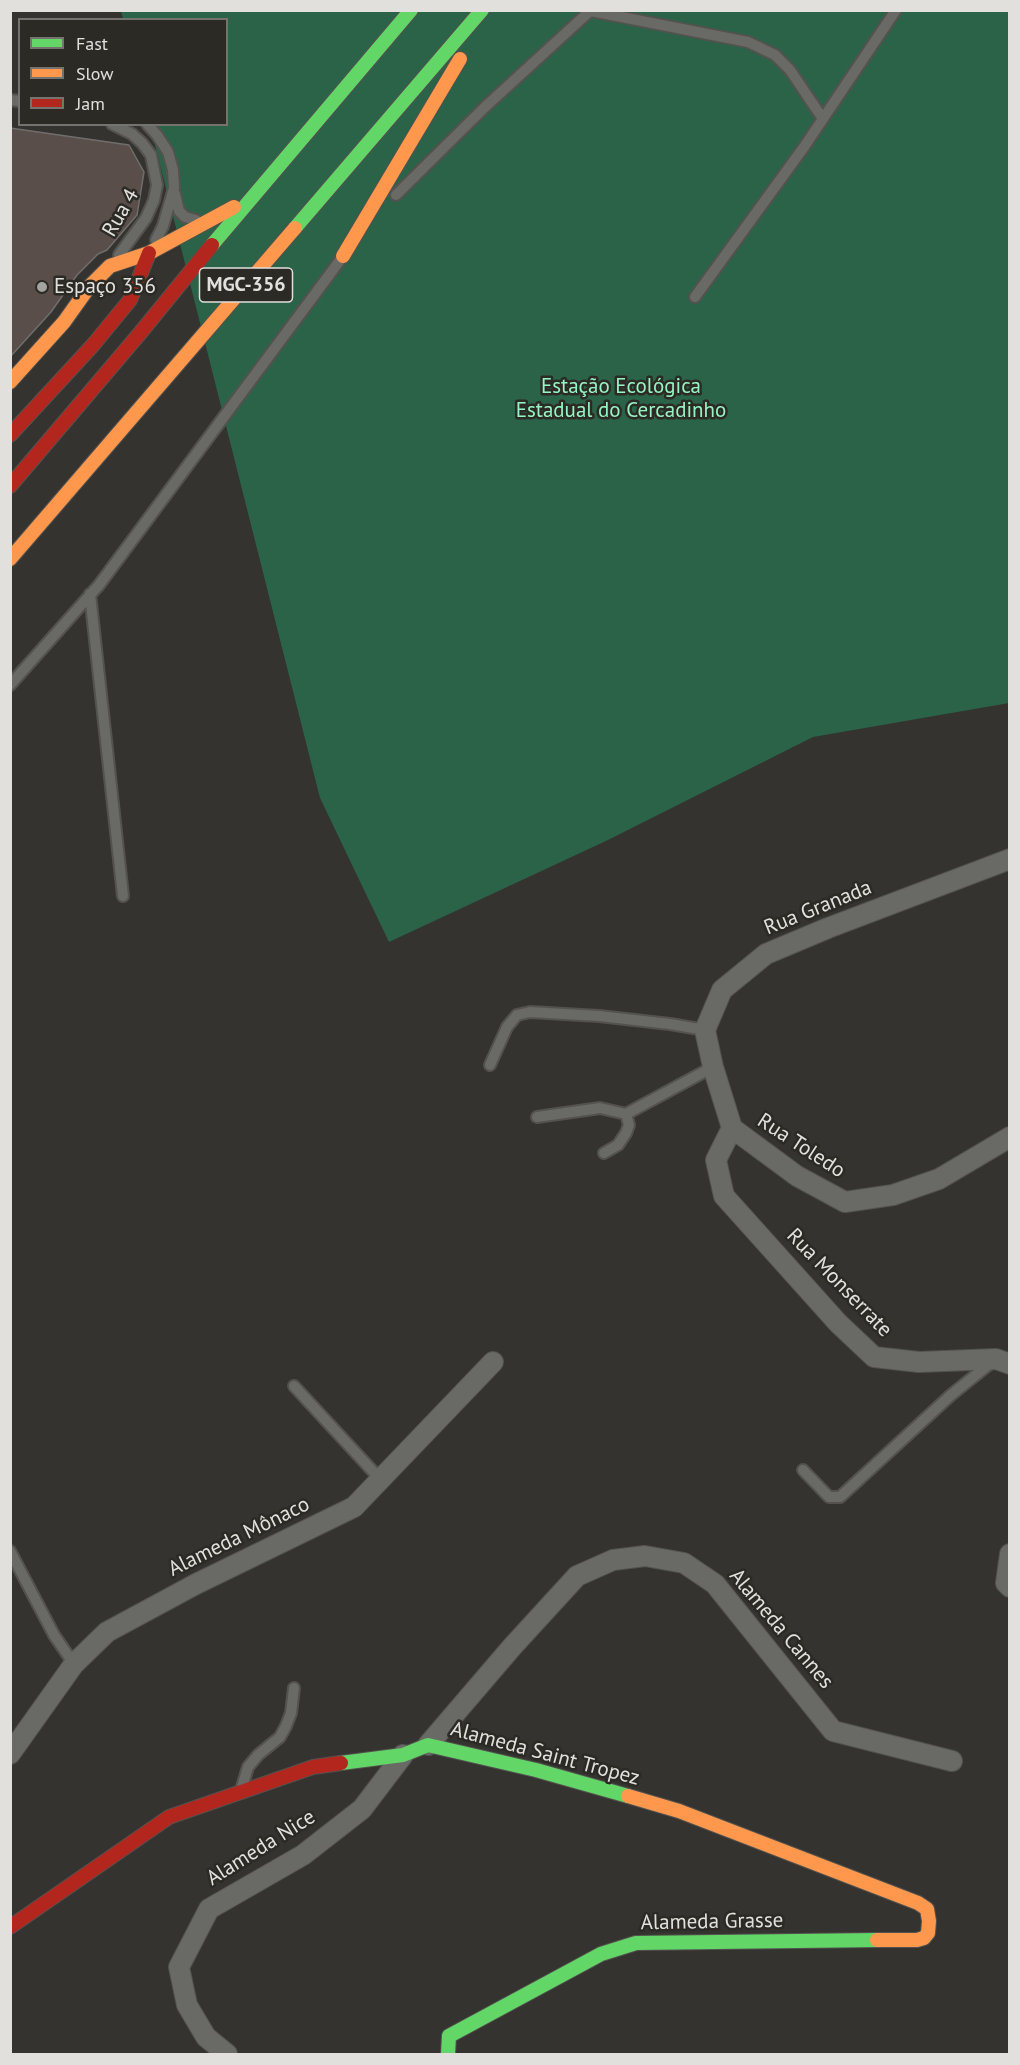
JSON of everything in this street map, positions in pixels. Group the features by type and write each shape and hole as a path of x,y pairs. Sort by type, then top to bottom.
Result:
{"main road":[{"name":"MGC-356","path":"10,486 141,332 251,197 411,10"},
{"name":"MGC-356","path":"10,559 482,10"},
{"path":"343,256 489,10"},
{"path":"10,382 64,322 89,287 110,266 149,253 251,197"},
{"path":"10,435 93,345 130,300 149,253"},
{"path":"64,322 74,318 86,321 96,336 93,345"},
{"name":"Alameda Saint Tropez","path":"14,1923 169,1817 241,1790 313,1767 403,1755 428,1745 536,1770 679,1811 918,1903 927,1909 929,1921"},
{"name":"Alameda Grasse","path":"448,2055 449,2036 601,1954 636,1943 917,1940 924,1938 928,1933 929,1921"}],"street":[{"name":"Rua Granada","path":"705,1030 722,990 766,954 1010,859"},
{"path":"705,1030 713,1067 732,1128"},
{"name":"Rua Toledo","path":"732,1128 797,1176 845,1202 893,1195 939,1179 1001,1151 1010,1137"},
{"name":"Rua Monserrate","path":"732,1128 717,1160 724,1196 838,1323 874,1357 920,1362 1003,1361"},
{"name":"Alameda Mônaco","path":"10,1754 74,1664 107,1632 196,1584 354,1507 493,1362"},
{"path":"1010,1554 1006,1583 1010,1587"},
{"name":"Alameda Cannes","path":"428,1745 512,1647 577,1576 613,1560 645,1556 684,1563 715,1584 833,1731 952,1761"},
{"name":"Alameda Nice","path":"227,2055 206,2037 187,2005 179,1967 208,1909 303,1855 362,1809 403,1755"}],"lane":[{"path":"695,297 823,119 896,10"},
{"path":"10,685 90,594 343,256 404,185 485,107 591,11 748,42 775,55 783,62 823,119"},
{"name":"Rua 4","path":"110,266 146,218 154,200 157,185 151,156 142,143 132,134 116,126"},
{"path":"149,126 168,152 179,211 185,217 193,220 211,219"},
{"path":"149,253 163,226 174,188"},
{"path":"90,594 123,896"},
{"path":"490,1065 507,1027 517,1015 530,1012 599,1016 705,1030"},
{"path":"537,1117 600,1108 626,1114 713,1067"},
{"path":"604,1153 618,1145 626,1133 629,1125 626,1114"},
{"path":"803,1470 829,1497 840,1497 951,1395 1003,1361"},
{"path":"294,1386 380,1479"},
{"path":"10,1551 54,1635 74,1664"},
{"path":"241,1790 248,1767 258,1755 280,1737 286,1726 291,1713 294,1688"}],"green space":[{"name":"Estação Ecológica Estadual do Cercadinho","path":"121,11 1009,11 1009,703 813,737 608,840 389,942 320,798 150,126 228,126 228,18 123,18"}],"building":[{"name":"Espaço 356","path":"10,128 129,145 144,172 137,215 107,250 98,254 77,275 51,312 10,357"}],"traffic: fast":[{"path":"212,245 411,10"},
{"path":"295,228 482,10"},
{"path":"341,1763 403,1755 428,1745 536,1770 628,1796"},
{"path":"448,2054 449,2036 601,1954 636,1943 877,1940"}],"traffic: slow":[{"path":"343,256 460,59"},
{"path":"149,253 234,207"},
{"path":"10,559 295,228"},
{"path":"10,382 64,322 89,287 110,266 149,253"},
{"path":"628,1796 679,1811 918,1903 927,1909 928,1933 924,1938 877,1940"}],"traffic: jam":[{"path":"10,486 212,245"},
{"path":"10,435 93,345 130,300 149,253"},
{"path":"10,1927 169,1817 313,1767 341,1763"}],"place":[{"name":"Espaço 356","path":"42,287"}]}
